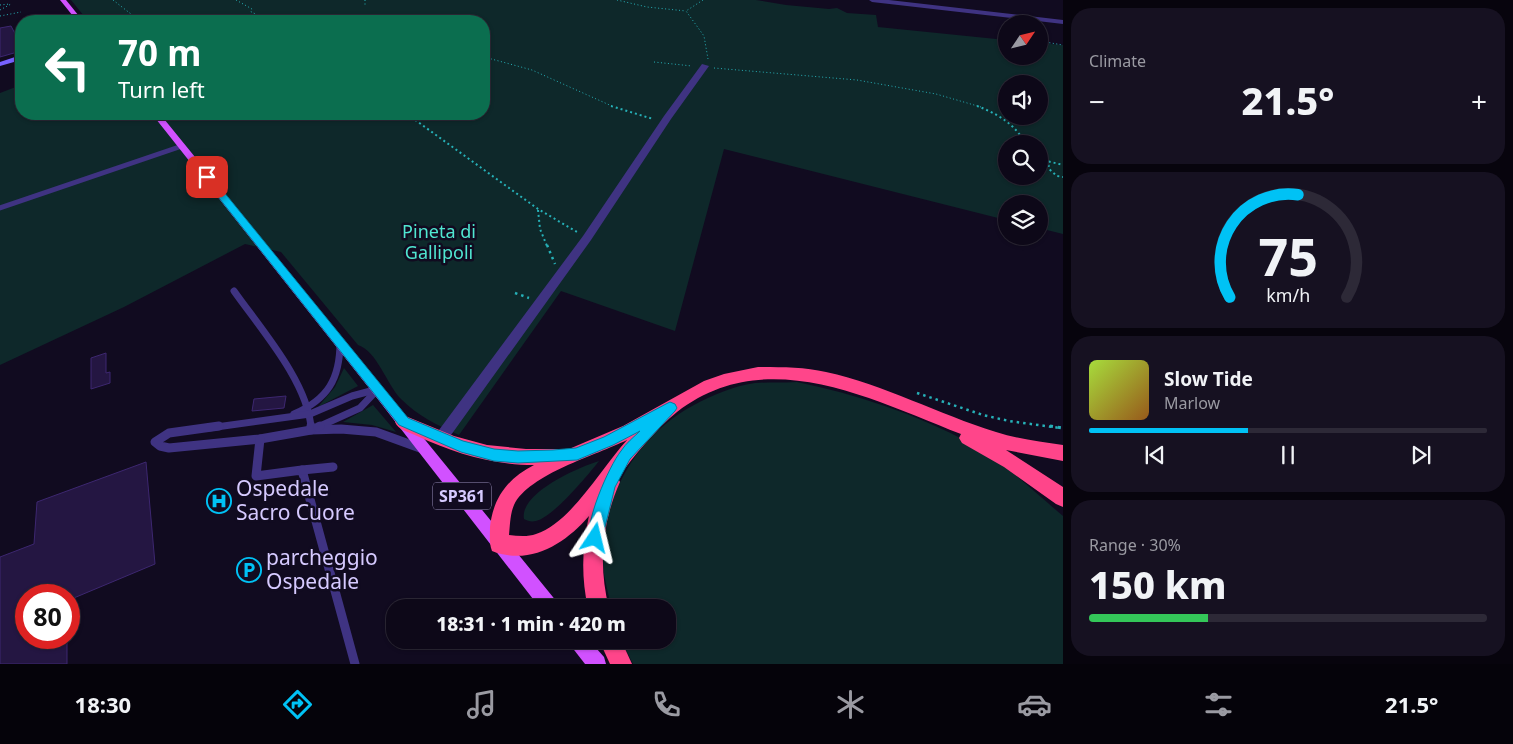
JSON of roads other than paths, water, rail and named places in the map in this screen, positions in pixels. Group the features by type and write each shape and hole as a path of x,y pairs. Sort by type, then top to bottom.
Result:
{"highway":[{"path":"670,408 625,455 581,511 552,536 531,545 499,544 503,511 510,493 536,472 609,441 706,386 744,376 798,374 858,387 882,393 988,436 1033,449 1063,453"},
{"path":"858,387 976,441 1037,478 1063,498"},
{"path":"403,422 461,446 494,455 518,457 577,454"},
{"path":"596,599 593,551 603,503 609,485 625,455"},
{"path":"614,649 621,664"}],"main road":[{"path":"63,0 75,15"},
{"name":"SP361","path":"161,120 378,389 544,599"},
{"path":"584,649 597,664"}],"street":[{"path":"872,0 1063,22"},
{"path":"953,9 954,0"},
{"path":"0,64 15,60"},
{"path":"441,438 587,238 667,118 704,67"}],"lane":[{"path":"0,208 182,146"},
{"path":"234,291 299,384 309,411 311,430"},
{"path":"309,411 333,380 339,366 340,342"},
{"path":"378,389 352,395 331,407 281,419 170,433 154,442 169,448 260,439 311,430 341,429 366,430 425,449"},
{"path":"311,430 337,420 363,406 374,396 378,389"},
{"path":"260,439 256,476 333,467"},
{"path":"302,470 355,664"}],"place":[{"name":"Ospedale Sacro Cuore","path":"219,501"},
{"name":"parcheggio Ospedale","path":"249,570"}],"park label":[{"name":"Pineta di Gallipoli","path":"439,242"}]}
